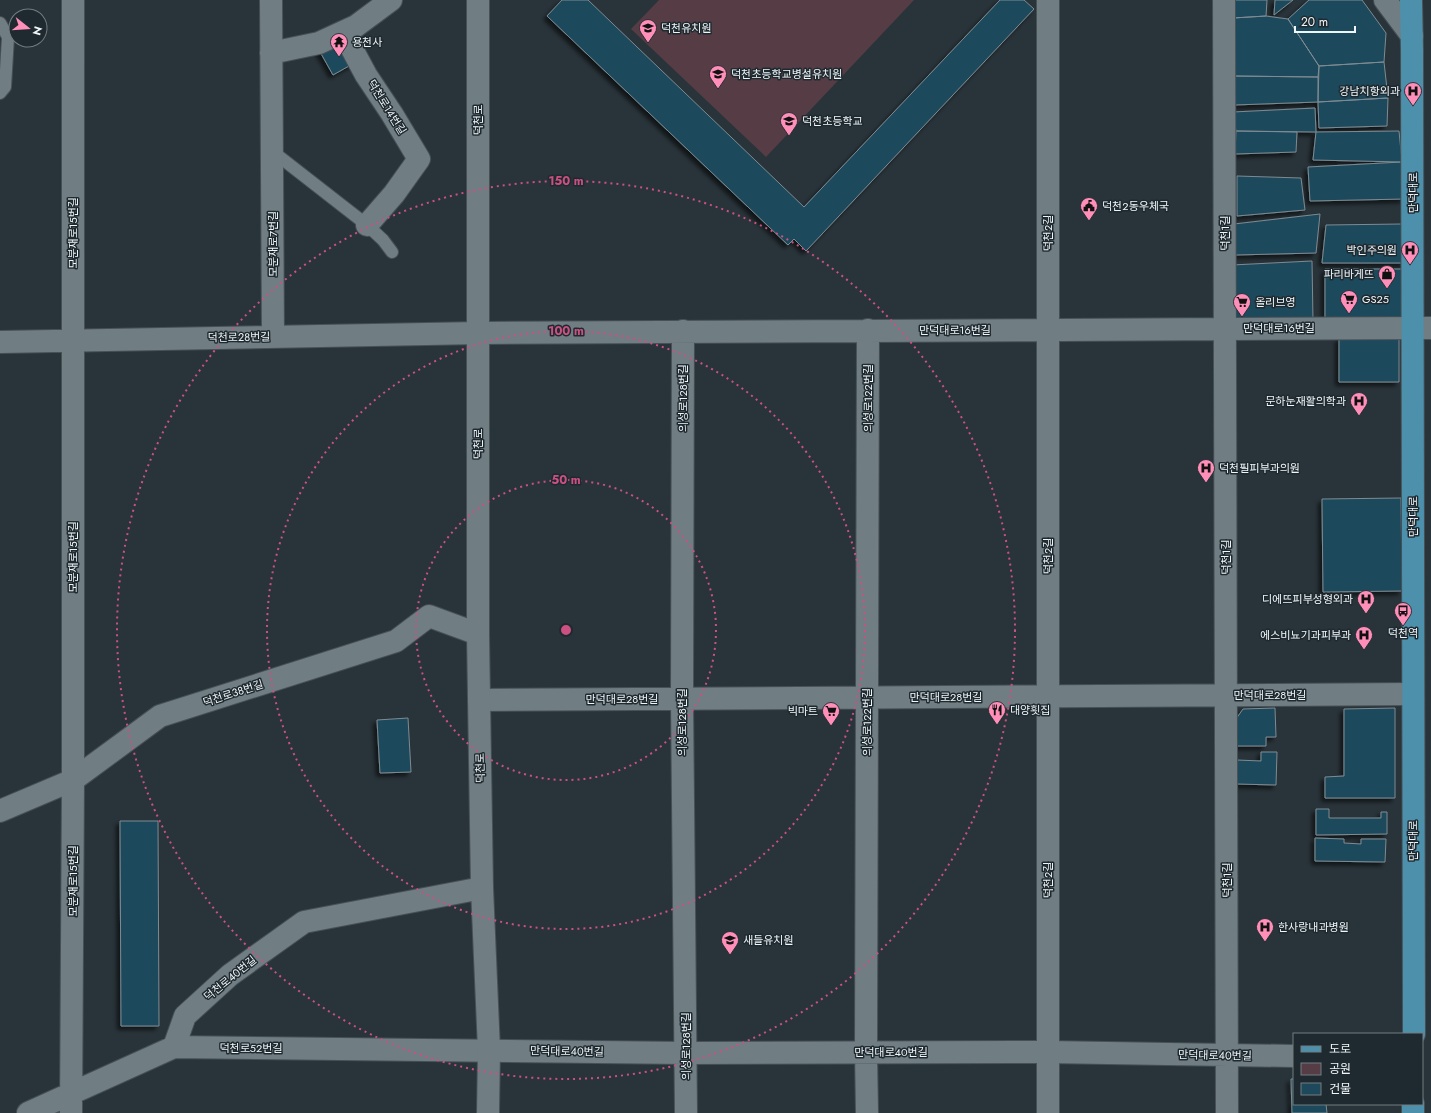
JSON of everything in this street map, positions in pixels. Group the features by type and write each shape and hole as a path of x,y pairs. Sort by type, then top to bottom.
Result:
{"main road":[{"name":"만덕대로","path":"1410,0 1422,327 1413,694 1414,1033"}],"street":[{"name":"모분재로15번길","path":"71,1104 73,780 73,0"},
{"name":"모분재로7번길","path":"271,0 274,337"},
{"path":"271,52 319,43 356,26 391,0"},
{"name":"덕천로","path":"478,0 478,634 482,888 489,1050 488,1113"},
{"name":"덕천2길","path":"1048,0 1048,1113"},
{"name":"덕천1길","path":"1224,0 1227,1113"},
{"path":"1385,0 1412,36"},
{"name":"덕천로14번길","path":"343,32 366,75 392,114 418,159 394,194 367,225"},
{"name":"만덕대로16번길","path":"479,333 1422,327"},
{"name":"의성로122번길","path":"867,1113 868,330"},
{"name":"의성로128번길","path":"683,332 682,698 686,1113"},
{"name":"덕천로28번길","path":"0,342 479,333"},
{"name":"덕천로38번길","path":"0,810 73,780 160,716 396,641 430,616 478,634"},
{"name":"만덕대로28번길","path":"479,700 1413,694"},
{"name":"덕천로40번길","path":"174,1047 185,1016 230,975 304,922 482,888"},
{"name":"덕천로52번길","path":"28,1113 71,1104 174,1047 489,1050"},
{"name":"만덕대로40번길","path":"489,1050 686,1053 1048,1052 1293,1056"}],"lane":[{"path":"0,23 8,38 5,87 0,93"},
{"path":"272,150 367,225 383,240 392,252"}],"green space":[{"path":"659,0 914,0 766,157 631,29"}],"building":[{"path":"562,0 588,0 804,207 1000,0 1024,0 1034,9 806,251 794,239 788,245 547,16"},
{"path":"1234,0 1267,0 1266,16 1233,18"},
{"path":"1275,0 1293,0 1274,15"},
{"path":"1309,0 1362,0 1386,33 1384,62 1319,66 1288,19"},
{"path":"1266,16 1288,19 1319,66 1318,77 1233,76 1233,18"},
{"path":"340,40 356,62 333,75 319,50"},
{"path":"1384,62 1388,98 1318,102 1319,66"},
{"path":"1233,76 1318,77 1318,102 1234,105"},
{"path":"1388,98 1387,126 1319,128 1318,102"},
{"path":"1315,108 1316,132 1236,131 1233,112"},
{"path":"1236,131 1297,132 1296,152 1235,154"},
{"path":"1399,131 1402,162 1313,160 1316,132"},
{"path":"1402,162 1404,199 1310,201 1308,167"},
{"path":"1237,176 1301,178 1305,210 1237,216"},
{"path":"1320,214 1316,253 1235,255 1234,224"},
{"path":"1402,224 1404,263 1322,263 1326,225"},
{"path":"1312,261 1313,321 1233,319 1232,265"},
{"path":"1325,269 1403,269 1403,319 1325,319"},
{"path":"1339,338 1399,338 1399,382 1339,382"},
{"path":"1401,498 1402,591 1323,592 1322,499"},
{"path":"1275,708 1276,737 1266,737 1266,746 1237,746 1236,719 1243,709"},
{"path":"1395,708 1395,798 1325,798 1325,777 1344,776 1344,709"},
{"path":"408,718 411,772 380,773 377,720"},
{"path":"1261,752 1277,752 1276,785 1237,784 1237,760 1261,761"},
{"path":"1316,809 1329,809 1329,818 1381,818 1381,812 1387,812 1387,834 1316,835"},
{"path":"120,821 158,821 159,1026 121,1026"},
{"path":"1315,838 1344,839 1344,843 1361,844 1361,839 1386,839 1385,862 1315,861"},
{"path":"1291,1079 1293,1079 1293,1105 1326,1105 1327,1113 1292,1113"}],"place":[{"name":"덕천유치원","path":"648,43"},
{"name":"용천사","path":"339,57"},
{"name":"덕천초등학교병설유치원","path":"718,89"},
{"name":"강남치항외과","path":"1413,106"},
{"name":"덕천초등학교","path":"789,136"},
{"name":"덕천2동우체국","path":"1089,221"},
{"name":"박인주의원","path":"1410,265"},
{"name":"파리바게뜨","path":"1387,289"},
{"name":"GS25","path":"1349,314"},
{"name":"올리브영","path":"1242,317"},
{"name":"문하눈재활의학과","path":"1359,416"},
{"name":"덕천필피부과의원","path":"1206,483"},
{"name":"디에뜨피부성형외과","path":"1366,614"},
{"name":"덕천역","path":"1403,626"},
{"name":"에스비뇨기과피부과","path":"1364,650"},
{"name":"대양횟집","path":"997,725"},
{"name":"빅마트","path":"831,726"},
{"name":"한사랑내과병원","path":"1265,942"},
{"name":"새들유치원","path":"730,955"}]}
